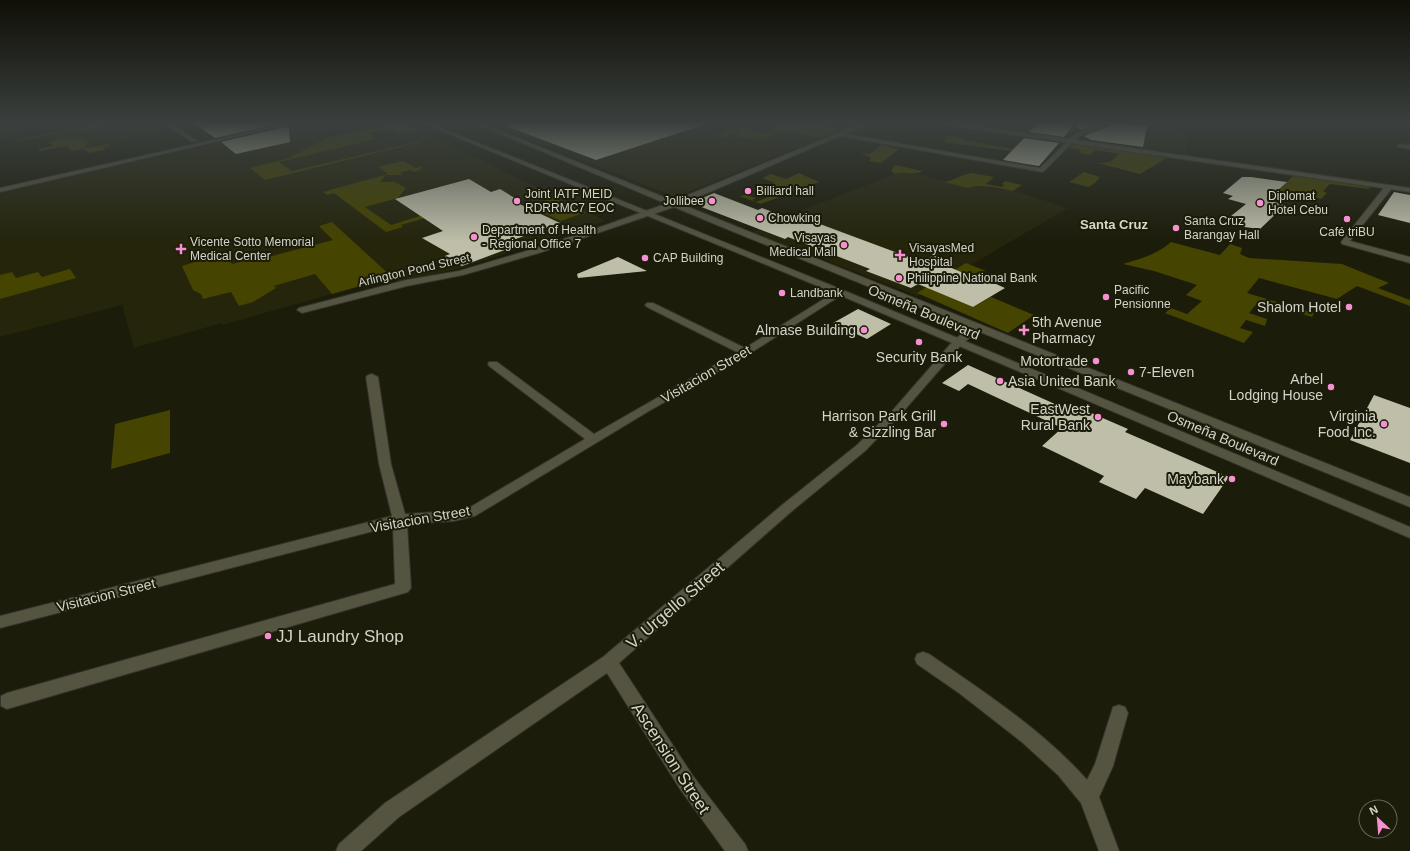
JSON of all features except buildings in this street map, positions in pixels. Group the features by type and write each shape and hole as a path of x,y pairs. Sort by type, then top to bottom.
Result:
{"street":[{"path":"0,185 111,163"},
{"path":"0,190 111,163"},
{"name":"Osmeña Boulevard","path":"522,163 645,214 840,292 1410,533"},
{"name":"Osmeña Boulevard","path":"574,163 1410,502"},
{"name":"Arlington Pond Street","path":"302,310 406,283 460,273 536,251 674,204 771,163"},
{"path":"1001,163 1042,170 1049,163"},
{"path":"1221,163 1410,190"},
{"path":"1389,187 1345,242 1410,260"},
{"name":"Visitacion Street","path":"0,622 400,519 454,516 470,513 745,352 840,292"},
{"path":"650,305 745,352"},
{"name":"V. Urgello Street","path":"346,851 392,810 609,662 787,508 861,448 897,412 958,342 977,327"},
{"path":"493,364 594,440"},
{"path":"7,701 403,588 400,519 385,464 372,378"},
{"path":"923,659 965,688 1029,737 1065,769 1089,797 1109,851"},
{"name":"Ascension Street","path":"609,662 711,819 738,851"},
{"path":"1089,797 1104,766 1119,713"}],"shaded area":[{"name":"Vicente Sotto Memorial Medical Center","path":"130,163 486,163 606,221 457,269 399,282 392,277 134,348 122,305 0,337 0,192"},
{"path":"271,163 280,163 292,171 327,163 336,163 265,180 250,168"},
{"path":"396,163 406,163 416,168 423,166 418,171 414,172 410,170 399,173 403,175 386,175 380,182 395,182 406,188 398,198 365,207 391,225 420,216 452,210 401,225 403,227 386,232 334,193 327,195 323,192 388,174 378,167"},
{"path":"588,163 760,163 676,197"},
{"path":"1098,163 1101,163 1159,163 1140,174"},
{"path":"895,165 923,171 919,173 895,174 891,171"},
{"path":"1084,172 1100,177 1089,187 1069,182"},
{"path":"799,173 819,182 761,204 739,196 747,195 756,198 752,200 756,202 773,195 758,189 775,183 762,178 771,174 786,179"},
{"name":"VisayasMed Hospital","path":"898,173 923,175 967,187 972,184 1002,187 1068,208 918,296 753,232 792,214"},
{"path":"972,173 994,177 986,184 1002,187 1004,185 1002,184 1005,181 1022,185 1013,191 983,186 968,188 944,182"},
{"path":"1293,176 1370,185 1369,189 1330,184 1323,191 1327,193 1321,199 1296,193 1294,195 1277,191"},
{"path":"554,198 586,212 561,221 529,206"},
{"path":"332,222 392,277 332,294 315,274 274,286 276,288 253,302 239,306 231,292 203,299 201,294 193,290 182,266 224,253 232,264 251,259 253,261 333,240 319,226"},
{"path":"1171,242 1220,255 1230,244 1242,248 1240,254 1249,258 1342,264 1389,283 1378,288 1410,300 1410,306 1357,286 1337,299 1259,278 1247,293 1314,313 1312,317 1259,301 1249,313 1267,319 1265,326 1246,320 1240,328 1253,332 1244,343 1165,313 1171,308 1187,314 1202,301 1186,295 1197,285 1154,271 1123,264 1155,253"},
{"path":"966,263 986,271 978,272 976,274 985,279 982,281 975,278 963,284 952,298 973,307 991,297 1034,315 1008,333 917,293"},
{"path":"70,269 76,278 0,299 0,275 12,272 16,278 38,272 42,277"},
{"path":"170,410 170,453 111,469 115,424"}],"place":[{"name":"Billiard hall","path":"748,191"},
{"name":"Joint IATF MEID RDRRMC7 EOC","path":"517,201"},
{"name":"Jollibee","path":"712,201"},
{"name":"Diplomat Hotel Cebu","path":"1260,203"},
{"name":"Chowking","path":"760,218"},
{"name":"Café triBU","path":"1347,219"},
{"name":"Santa Cruz Barangay Hall","path":"1176,228"},
{"name":"Department of Health - Regional Office 7","path":"474,237"},
{"name":"Visayas Medical Mall","path":"844,245"},
{"name":"Vicente Sotto Memorial Medical Center","path":"181,249"},
{"name":"VisayasMed Hospital","path":"900,255"},
{"name":"CAP Building","path":"645,258"},
{"name":"Philippine National Bank","path":"899,278"},
{"name":"Landbank","path":"782,293"},
{"name":"Pacific Pensionne","path":"1106,297"},
{"name":"Shalom Hotel","path":"1349,307"},
{"name":"Almase Building","path":"864,330"},
{"name":"5th Avenue Pharmacy","path":"1024,330"},
{"name":"Security Bank","path":"919,342"},
{"name":"Motortrade","path":"1096,361"},
{"name":"7-Eleven","path":"1131,372"},
{"name":"Asia United Bank","path":"1000,381"},
{"name":"Arbel Lodging House","path":"1331,387"},
{"name":"EastWest Rural Bank","path":"1098,417"},
{"name":"Harrison Park Grill & Sizzling Bar","path":"944,424"},
{"name":"Virginia Food Inc.","path":"1384,424"},
{"name":"Maybank","path":"1232,479"},
{"name":"JJ Laundry Shop","path":"268,636"}],"district":[{"name":"Santa Cruz","path":"1114,224"}]}
